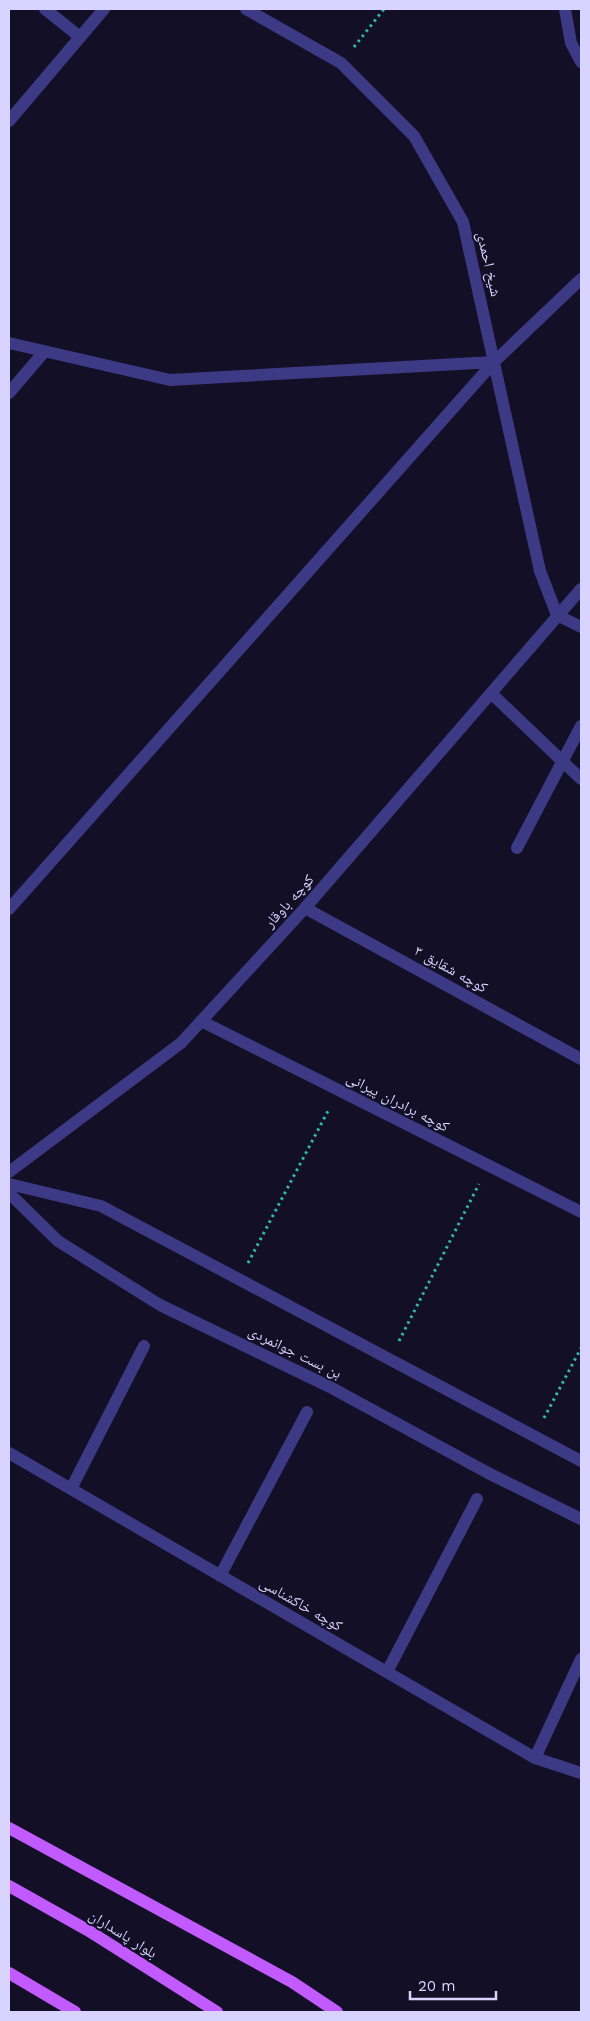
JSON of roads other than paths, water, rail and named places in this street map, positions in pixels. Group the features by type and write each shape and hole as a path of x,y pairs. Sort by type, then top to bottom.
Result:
{"main road":[{"path":"9,1828 292,1982 337,2012"},
{"name":"بلوار پاسداران","path":"9,1886 89,1931 217,2012"},
{"path":"9,1972 75,2012"}],"street":[{"path":"45,9 80,37"},
{"path":"9,121 104,9"},
{"name":"شیخ احمدی","path":"246,9 342,63 414,136 463,222 540,571 557,615"},
{"path":"564,9 576,41 581,62"},
{"path":"9,909 494,362 581,279"},
{"path":"9,344 170,380 494,362"},
{"path":"9,393 44,352"},
{"name":"کوچه باوقار","path":"9,1172 181,1043 305,908 492,694 581,588"},
{"path":"557,615 581,627"},
{"path":"492,694 581,779"},
{"path":"516,848 564,762 581,726"},
{"name":"کوچه شقایق ۳","path":"305,908 581,1059"},
{"name":"کوچه برادران پیرانی","path":"201,1021 581,1212"},
{"path":"9,1184 101,1206 581,1461"},
{"name":"بن بست جوانمردی","path":"9,1193 58,1241 160,1305 330,1387 490,1474 581,1519"},
{"path":"71,1489 144,1346"},
{"path":"220,1576 307,1412"},
{"name":"کوچه خاکشناسی","path":"9,1453 535,1758 581,1773"},
{"path":"387,1672 477,1499"},
{"path":"535,1758 581,1659"}]}
